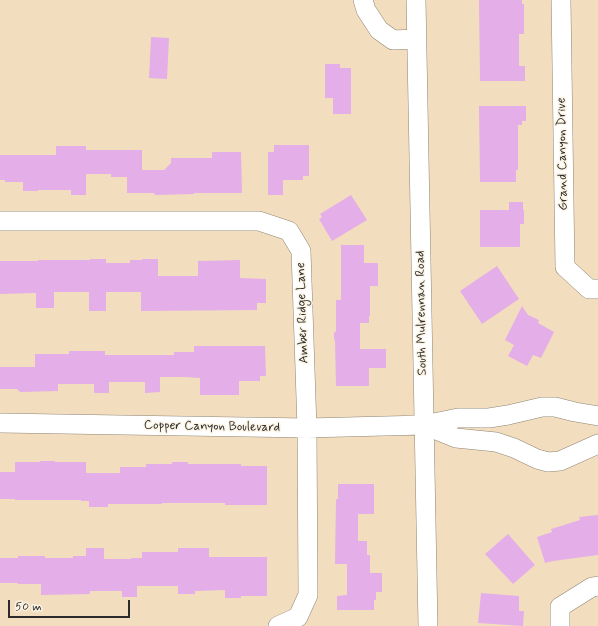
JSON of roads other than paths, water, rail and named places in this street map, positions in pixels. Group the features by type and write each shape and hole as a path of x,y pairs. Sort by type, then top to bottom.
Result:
{"street":[{"path":"363,0 366,10 378,30 393,40 416,39"},
{"name":"South Mulrennan Road","path":"416,0 428,626"},
{"name":"Grand Canyon Drive","path":"561,0 565,267 589,289 598,289"},
{"name":"Amber Ridge Lane","path":"0,221 259,221 289,231 301,251 307,428 308,595 298,617 278,626"},
{"name":"Copper Canyon Boulevard","path":"0,423 307,428 424,425 458,418 489,418 542,407 555,407 598,416"},
{"name":"Copper Canyon Boulevard","path":"424,425 456,438 496,442 548,462 560,461 598,444"},
{"path":"560,626 560,607 592,587 598,586"}]}
